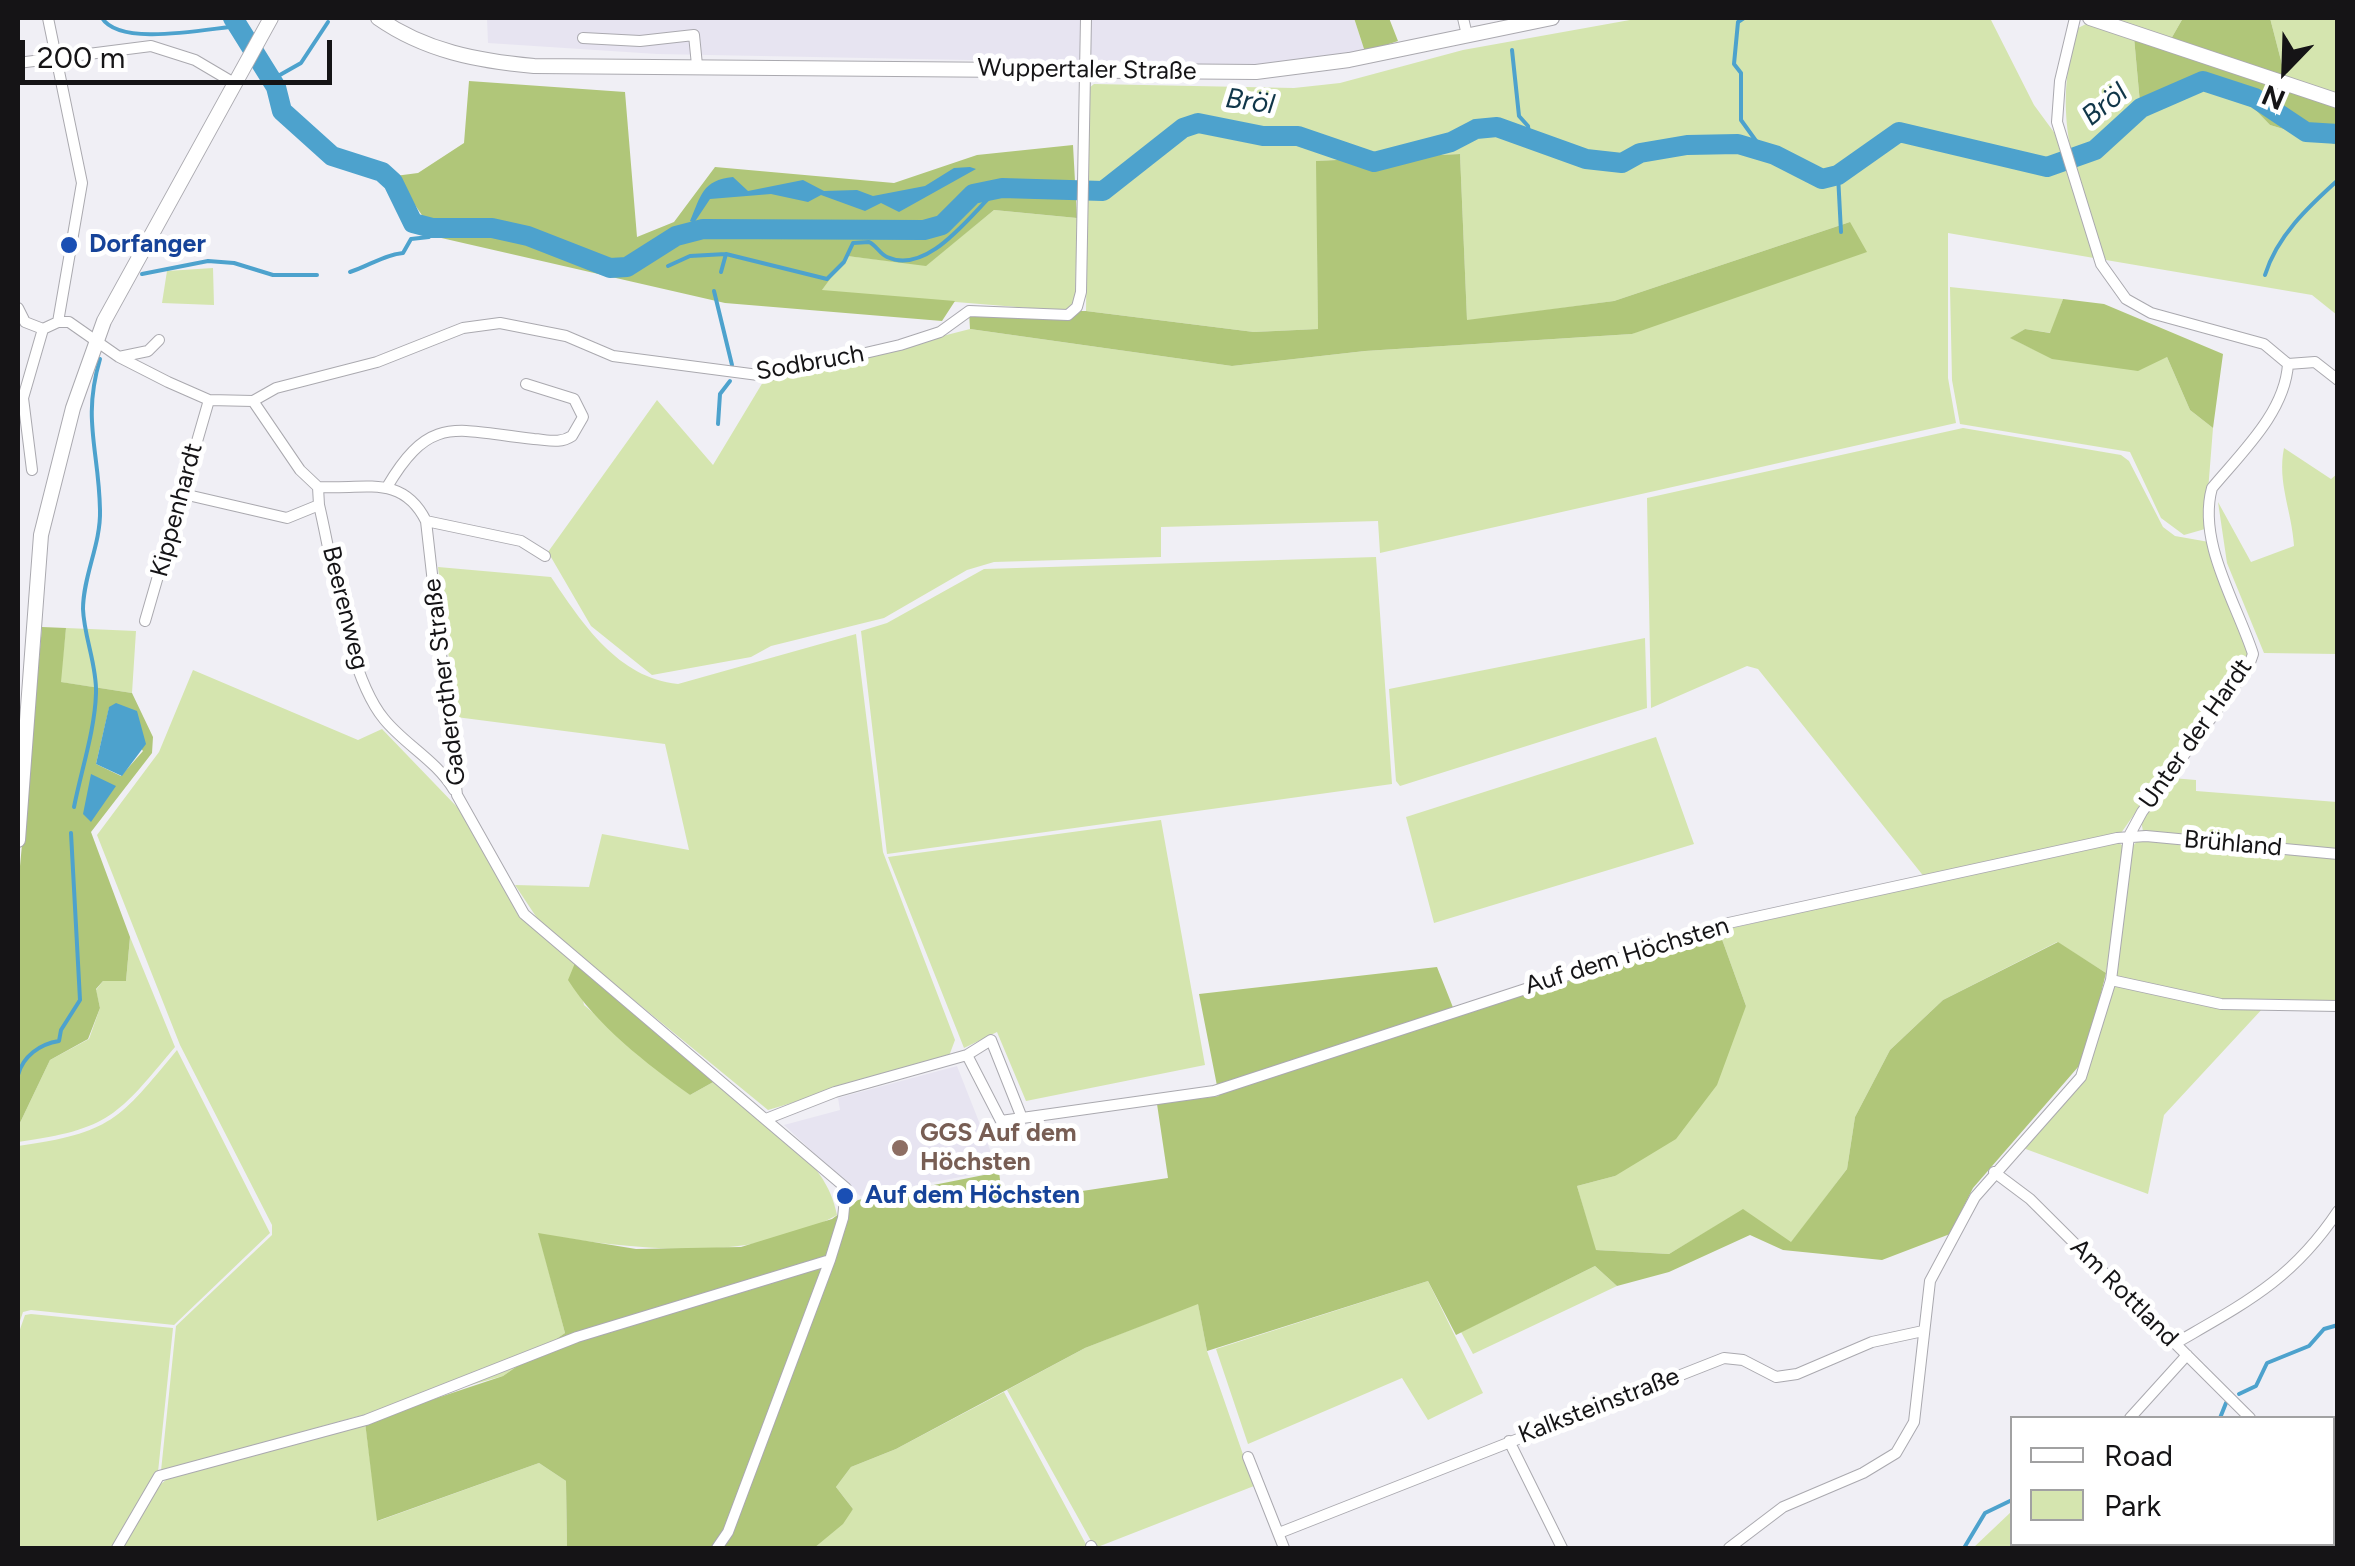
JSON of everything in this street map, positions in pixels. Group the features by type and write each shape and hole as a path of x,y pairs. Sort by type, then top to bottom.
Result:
{"main road":[{"name":"Wuppertaler Straße","path":"378,18 434,48 486,62 1084,70 1302,68 1552,18"},
{"path":"2090,18 2338,101"},
{"path":"18,836 42,536 94,341 270,19"}],"street":[{"path":"48,18 82,184 58,322"},
{"name":"Sodbruch","path":"253,401 276,388 377,362 463,328 500,323 566,336 612,356 766,376 900,346 940,332 968,311 1068,315 1077,308 1081,292 1086,18"},
{"path":"1463,18 1467,35"},
{"path":"2075,18 2060,80 2057,122 2101,264 2126,299 2151,313 2264,344 2288,364 2314,362 2338,380"},
{"path":"583,38 640,41 694,35 696,65"},
{"path":"18,63 151,46 195,60 234,82"},
{"path":"18,308 26,322 43,329 68,322 119,358 209,400 253,401 300,470 318,487 386,487 408,494 426,521 521,541 545,556"},
{"path":"32,470 23,398 43,329"},
{"path":"119,358 148,351 159,340"},
{"name":"Unter der Hardt","path":"2130,836 2142,812 2248,668 2254,654 2220,564 2208,504 2212,488 2277,406 2286,388 2288,364"},
{"path":"386,487 419,442 436,433 556,441 572,436 583,416 574,400 526,384"},
{"name":"Kippenhardt","path":"145,621 178,493 209,400"},
{"name":"Beerenweg","path":"318,487 318,505 358,671 384,719 446,777 457,796"},
{"path":"178,493 288,518 318,505"},
{"name":"Gaderother Straße","path":"426,521 457,796 524,914 846,1188 843,1218 830,1260"},
{"path":"1729,1548 1782,1507 1863,1473 1896,1453 1914,1422 1930,1281 1994,1172 2081,1077 2112,980 2130,836"},
{"name":"Brühland","path":"2130,836 2338,854"},
{"name":"Auf dem Höchsten","path":"1022,1118 1214,1091 1724,924 2130,836"},
{"path":"2112,980 2221,1004 2338,1006"},
{"path":"766,1118 835,1092 968,1055 991,1040 1022,1118 996,1119 968,1055"},
{"name":"Am Rottland","path":"1994,1172 2030,1199 2248,1416"},
{"path":"2176,1344 2294,1269 2338,1211"},
{"path":"117,1548 159,1476 366,1420 578,1337 830,1260"},
{"path":"716,1548 728,1532 830,1260"},
{"name":"Kalksteinstraße","path":"1279,1533 1724,1358 1743,1360 1776,1377 1797,1374 1872,1342 1923,1331"},
{"path":"2132,1416 2187,1355"},
{"path":"1509,1440 1562,1548"},
{"path":"1248,1458 1284,1548"}],"shaded area":[{"path":"487,18 1354,18 1365,52 1282,66 657,54 488,43"},
{"name":"GGS Auf dem Höchsten","path":"957,1066 998,1170 860,1196 784,1125 840,1110 838,1098"}],"green space":[{"path":"1354,18 1389,18 1398,41 1365,52"},
{"path":"1641,18 1990,18 2034,105 2056,135 2094,258 1948,233 1948,378 1956,423 1380,553 1378,521 1161,527 1161,557 994,562 967,570 884,618 771,646 751,657 652,675 591,626 548,552 657,400 713,465 763,382 970,329 1232,366 1365,351 1632,334 1850,222 1614,301 1467,321 1460,154 1317,161 1318,329 1254,332 1086,311 1089,88 1094,84 1294,88 1340,83 1463,50"},
{"path":"2107,18 2183,18 2171,39"},
{"path":"2183,18 2270,18 2285,76 2171,39"},
{"path":"2270,18 2337,18 2337,95 2285,76"},
{"path":"2086,24 2134,37 2140,103 2158,110 2180,97 2206,89 2255,108 2270,125 2337,145 2337,315 2312,295 2106,260 2076,174 2066,117 2070,59 2078,28"},
{"path":"2134,37 2337,106 2337,145 2270,125 2254,108 2206,89 2148,111 2140,103"},
{"path":"469,81 625,92 637,237 674,222 715,167 894,183 977,155 1073,145 1077,218 994,210 926,266 847,256 822,290 955,301 942,321 725,303 437,237 395,176 418,173 464,143"},
{"path":"1460,154 1467,320 1614,301 1850,222 1867,252 1632,334 1365,351 1232,366 970,329 969,311 1086,311 1254,332 1318,329 1316,161"},
{"path":"994,210 1077,218 1075,305 1066,311 821,291 847,256 926,265"},
{"path":"213,268 214,305 162,303 167,271"},
{"path":"1950,287 2063,299 2051,333 2025,329 2011,338 2030,348 2087,361 2167,357 2190,410 2213,428 2205,529 2184,535 2161,518 2130,452 1960,424 1952,380"},
{"path":"2063,299 2104,304 2223,354 2213,428 2190,410 2167,357 2138,371 2052,359 2010,338 2025,329 2050,333"},
{"path":"1963,428 2121,455 2129,461 2163,527 2175,536 2209,542 2249,652 2121,833 1925,878 1758,669 1747,666 1651,708 1647,498"},
{"path":"2284,448 2331,479 2337,474 2337,654 2264,653 2227,563 2218,502 2251,562 2294,546 2282,473"},
{"path":"1376,557 1392,784 887,854 861,631 887,623 984,569"},
{"path":"438,567 551,577 589,629 620,660 657,680 678,684 856,634 883,852 955,1040 949,1056 768,1110 541,924 515,885 589,887 602,834 689,850 665,744 456,717"},
{"path":"42,627 66,628 61,682 132,693 153,737 152,753 91,832 130,937 126,981 103,981 96,989 100,1008 88,1039 50,1060 18,1127 18,888","holes":["109,708 143,751 121,776 96,764"]},
{"path":"66,628 136,631 132,693 60,682"},
{"path":"1645,638 1647,708 1400,786 1396,781 1389,689"},
{"path":"193,670 358,740 382,729 460,810 506,892 575,963 584,1005 690,1095 715,1081 770,1124 820,1174 837,1215 803,1231 729,1247 652,1248 539,1234 565,1333 503,1376 161,1471 176,1326 272,1235 272,1225 180,1045 97,835 159,752"},
{"path":"1656,737 1694,844 1434,923 1406,817"},
{"path":"2172,778 2196,780 2196,791 2337,802 2337,852 2143,831 2141,821"},
{"path":"1161,820 1205,1065 1026,1101 997,1032 964,1048 888,857"},
{"path":"2139,839 2337,857 2337,1005 2228,1001 2116,977 2132,847"},
{"path":"2117,841 2125,848 2106,973 2057,942 1943,1000 1890,1050 1855,1117 1847,1169 1791,1243 1743,1210 1669,1254 1595,1250 1577,1186 1615,1176 1746,1006 1719,931"},
{"path":"1719,931 1746,1006 1717,1085 1676,1139 1615,1176 1577,1186 1596,1250 1669,1254 1743,1209 1791,1242 1847,1169 1855,1117 1890,1050 1943,1000 2058,942 2106,973 2085,1059 1973,1188 1950,1234 1882,1260 1783,1250 1750,1235 1669,1272 1617,1286 1595,1266 1456,1335 1428,1281 1207,1351 1198,1304 1085,1348 896,1449 851,1467 836,1487 853,1509 843,1524 814,1548 567,1548 566,1481 539,1463 377,1521 365,1422 503,1376 565,1333 538,1233 636,1249 741,1247 832,1219 858,1200 999,1172 1003,1203 1168,1178 1157,1104 1219,1096 1199,994 1437,967 1454,1010 1563,983"},
{"path":"130,937 175,1047 139,1089 109,1116 73,1131 18,1142 18,1127 50,1060 89,1039 100,1008 96,990 103,981 126,981"},
{"path":"575,963 715,1081 690,1095 640,1057 593,1013 568,980"},
{"path":"2113,984 2264,1007 2164,1115 2148,1194 2023,1148 2084,1080"},
{"path":"177,1050 270,1233 174,1325 31,1310 23,1312 18,1327 18,1146 74,1135 111,1119 141,1093"},
{"path":"1595,1266 1617,1286 1473,1354 1461,1332"},
{"path":"1428,1281 1483,1393 1428,1420 1402,1378 1248,1444 1216,1349"},
{"path":"1198,1303 1207,1351 1254,1486 1095,1548 1007,1390 1085,1348"},
{"path":"25,1315 173,1328 158,1472 114,1548 18,1548 18,1335"},
{"path":"1004,1392 1088,1548 814,1548 853,1509 836,1487 851,1467 896,1449"},
{"path":"365,1422 378,1521 539,1463 566,1481 567,1548 121,1548 157,1487 171,1476"},
{"path":"2010,1513 2010,1546 2069,1547 1973,1548"}],"water":[{"path":"954,168 976,169 899,212 881,203 865,211 821,195 808,202 771,194 710,199 694,223 690,221 704,191 715,182 733,177 748,191 803,180 824,191 857,190 873,196 925,186"},
{"path":"116,703 137,711 146,744 122,776 96,764 109,707"},
{"path":"91,774 116,786 91,822 83,814"}],"waterway":[{"path":"102,18 112,27 144,34 238,26"},
{"name":"Bröl","path":"233,18 276,87 282,111 332,156 382,172 393,182 413,223 432,228 492,228 528,236 610,268 627,267 676,236 703,229 924,230 942,225 973,194 1002,188 1103,191 1183,128 1198,123 1263,136 1298,136 1374,162 1451,142 1476,129 1497,127 1586,159 1622,163 1640,153 1687,145 1738,144 1775,155 1822,179 1838,175 1899,132 2047,167 2095,150 2141,108 2203,81 2255,98 2306,132 2338,134"},
{"path":"1744,18 1738,22 1734,64 1741,73 1741,120 1764,152"},
{"path":"271,80 301,63 328,22"},
{"path":"1512,50 1519,116 1528,126 1530,141"},
{"path":"1838,175 1841,232"},
{"path":"2265,275 2285,235 2338,180"},
{"path":"721,272 726,254 827,279 844,262 853,243 869,242 887,257 918,258 948,239 998,189"},
{"path":"350,272 403,253 411,239 429,237 436,229"},
{"path":"668,266 690,256 726,254"},
{"path":"142,274 208,261 234,263 273,275 317,275"},
{"path":"714,291 732,365"},
{"path":"74,807 96,693 83,609 100,523 92,418 100,359"},
{"path":"718,424 720,394 730,381"},
{"path":"18,1075 33,1052 59,1041 61,1030 80,1000 71,833"},
{"path":"2239,1394 2256,1386 2267,1363 2309,1346 2324,1329 2338,1325"},
{"path":"2221,1416 2226,1403"},
{"path":"1964,1548 1985,1513 2010,1501"}],"place":[{"name":"Dorfanger","path":"69,245"},
{"name":"GGS Auf dem Höchsten","path":"900,1148"},
{"name":"Auf dem Höchsten","path":"845,1196"}]}
